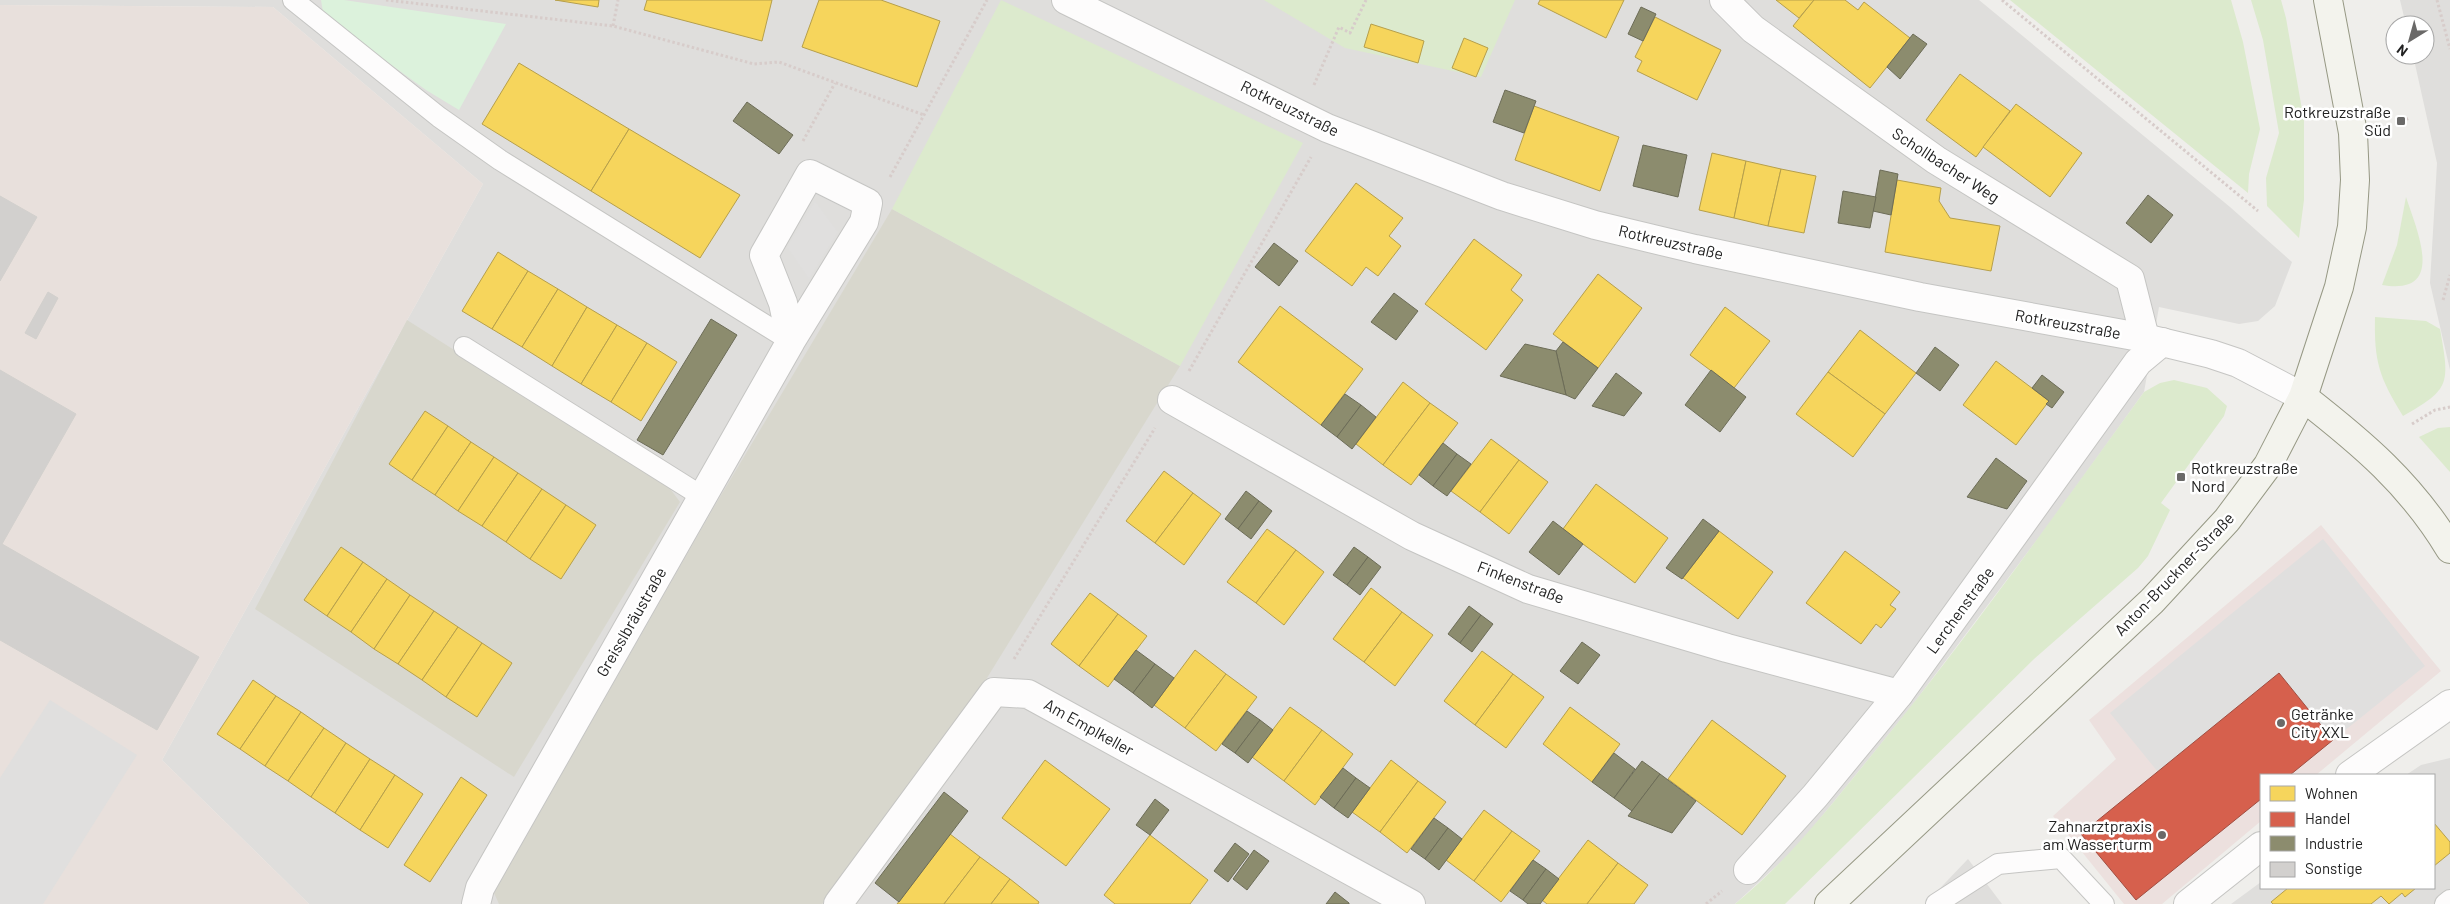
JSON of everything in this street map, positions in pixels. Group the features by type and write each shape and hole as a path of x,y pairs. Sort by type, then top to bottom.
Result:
{"main road":[{"name":"Anton-Bruckner-Straße","path":"1828,904 2152,601 2226,520 2249,493 2268,465 2303,397 2339,287 2352,227 2355,180 2353,133 2328,0"},
{"path":"2303,397 2378,458 2406,489 2450,550"}],"street":[{"name":"Rotkreuzstraße","path":"1066,0 1327,128 1502,196 1595,225 1695,249 1920,297 2153,340 2238,363 2303,397"},
{"name":"Schollbacher Weg","path":"1724,0 1754,30 1936,160 2130,279 2153,340"},
{"path":"791,341 783,303 764,255 810,174 868,203"},
{"name":"Greisslbräustraße","path":"476,904 480,888 791,341 854,240 864,222 868,203"},
{"name":"Lerchenstraße","path":"1748,870 1815,796 1899,694 2153,340"},
{"name":"Finkenstraße","path":"1172,400 1412,536 1528,589 1727,648 1899,694"},
{"name":"Am Emplkeller","path":"838,904 994,692 1028,694 1411,904"},
{"path":"2351,774 2450,704"},
{"path":"2188,904 2260,847"}],"lane":[{"path":"294,0 454,128 500,160 791,341"},
{"path":"464,347 703,497"},
{"path":"1936,904 1998,864 2061,858 2104,904"},
{"path":"2445,904 2450,900"}],"path":[{"path":"386,0 613,26 754,64 779,62 924,115"},
{"path":"613,26 618,0"},
{"path":"868,203 884,189 987,0"},
{"path":"1301,114 1340,27 1350,33 1366,0"},
{"path":"2002,0 2258,211"},
{"path":"2437,0 2450,49"},
{"path":"2401,120 2410,118"},
{"path":"2443,300 2450,276"},
{"path":"2412,424 2435,410 2450,407"}],"shaded area":[{"path":"0,0 1979,0 2230,207 2292,262 2275,306 2258,321 2239,324 2159,307 2144,392 2049,524 1910,708 1796,848 1735,904 309,904 162,760 483,184 273,7 0,5"},
{"path":"2400,0 2450,0 2450,370 2430,283 2437,163 2415,65 2435,65 2435,15 2404,15"},
{"path":"0,5 273,7 483,184 162,760 309,904 0,904"},
{"path":"815,201 838,232 809,279 787,247"},
{"path":"892,209 1180,366 982,686 822,904 499,904 494,893 714,507"},
{"path":"407,320 668,486 680,502 514,777 255,609"},
{"path":"2321,525 2441,671 2317,774 2260,774 2260,822 2162,904 2124,904 2053,816 2116,759 2089,720"},
{"path":"2323,539 2425,666 2333,740 2279,674 2158,772 2110,713"},
{"path":"50,700 137,755 43,904 0,904 0,778"},
{"path":"2450,758 2450,904 2231,904 2260,883 2260,889 2435,889 2435,774 2408,774 2421,765"},
{"path":"1968,859 2002,904 1925,904"}],"green space":[{"path":"321,0 344,0 506,24 459,110 426,90 332,22 323,12"},
{"path":"1001,0 1303,143 1180,366 892,209"},
{"path":"1264,0 1515,0 1481,77 1345,48"},
{"path":"2010,0 2231,0 2243,42 2260,129 2249,174 2248,193"},
{"path":"2251,0 2281,0 2286,18 2304,121 2304,200 2299,238 2267,206 2266,178 2279,133 2263,40"},
{"path":"2406,197 2420,243 2421,271 2415,281 2402,286 2382,285 2397,245"},
{"path":"2375,317 2426,321 2440,329 2445,362 2443,383 2430,399 2403,416 2388,390 2380,369 2377,358"},
{"path":"2174,380 2207,388 2227,406 2224,416 2161,503 2170,510 2148,556 2138,568 2034,659 1785,904 1735,904 1755,887 1809,831 1910,708 2012,574 2144,392 2160,383"},
{"path":"2450,427 2450,472 2419,437 2438,428"}],"building: Wohnen":[{"path":"555,0 599,0 598,7"},
{"path":"647,0 772,0 762,41 644,10"},
{"path":"819,0 881,0 940,21 917,87 802,47"},
{"path":"1540,0 1624,0 1606,38 1538,4"},
{"path":"1776,0 1814,0 1799,18"},
{"path":"1814,0 1845,0 1858,10 1864,2 1910,38 1870,88 1793,26"},
{"path":"1655,17 1721,50 1697,100 1637,71 1642,61 1635,57"},
{"path":"1371,24 1424,41 1418,63 1364,47"},
{"path":"1464,38 1488,48 1476,77 1452,68"},
{"path":"519,63 629,129 591,191 482,124"},
{"path":"1960,74 2010,111 1976,157 1926,120"},
{"path":"2016,104 2082,153 2050,197 1983,147"},
{"path":"1534,106 1619,137 1600,191 1515,160"},
{"path":"629,129 740,195 700,258 591,191"},
{"path":"1712,153 1746,161 1734,218 1699,210"},
{"path":"1746,161 1781,169 1768,226 1734,218"},
{"path":"1781,169 1816,176 1804,233 1768,226"},
{"path":"1897,180 1941,188 1939,201 1950,218 2000,226 1991,271 1885,252"},
{"path":"1356,183 1403,218 1389,236 1401,246 1378,276 1366,267 1352,286 1305,251"},
{"path":"1474,239 1522,275 1511,290 1523,300 1486,350 1425,304"},
{"path":"498,252 528,271 492,329 462,311"},
{"path":"528,271 558,289 522,347 492,329"},
{"path":"1598,274 1642,308 1598,368 1553,334"},
{"path":"558,289 587,307 552,366 522,347"},
{"path":"1280,306 1363,369 1321,425 1238,362"},
{"path":"587,307 617,325 581,384 552,366"},
{"path":"1725,307 1770,341 1734,388 1690,355"},
{"path":"617,325 647,343 611,402 581,384"},
{"path":"1860,330 1916,373 1885,414 1828,372"},
{"path":"647,343 677,362 641,421 611,402"},
{"path":"1996,361 2049,401 2016,445 1963,405"},
{"path":"1828,372 1885,414 1853,457 1796,414"},
{"path":"1403,382 1430,403 1383,465 1356,444"},
{"path":"1430,403 1458,423 1411,485 1383,465"},
{"path":"425,411 448,426 412,480 389,464"},
{"path":"448,426 471,442 435,495 412,480"},
{"path":"1491,439 1519,460 1480,512 1451,491"},
{"path":"471,442 494,457 458,511 435,495"},
{"path":"494,457 518,473 482,526 458,511"},
{"path":"1519,460 1548,482 1509,534 1480,512"},
{"path":"1164,471 1193,493 1155,543 1126,521"},
{"path":"518,473 542,489 506,542 482,526"},
{"path":"1596,484 1668,538 1635,583 1563,529"},
{"path":"542,489 566,505 530,559 506,542"},
{"path":"1193,493 1221,514 1184,565 1155,543"},
{"path":"566,505 596,525 561,579 530,559"},
{"path":"1267,529 1296,550 1256,603 1227,582"},
{"path":"1719,531 1773,572 1738,619 1683,578"},
{"path":"341,547 363,562 327,616 304,600"},
{"path":"1296,550 1324,572 1284,625 1256,603"},
{"path":"1845,551 1900,592 1890,605 1896,609 1881,628 1876,624 1861,644 1806,603"},
{"path":"363,562 387,579 351,632 327,616"},
{"path":"387,579 410,595 374,649 351,632"},
{"path":"1371,588 1402,612 1364,662 1333,639"},
{"path":"1090,593 1118,614 1079,666 1051,644"},
{"path":"410,595 434,611 398,664 374,649"},
{"path":"434,611 458,627 422,680 398,664"},
{"path":"1402,612 1433,635 1395,686 1364,662"},
{"path":"1118,614 1147,636 1108,687 1079,666"},
{"path":"458,627 482,643 446,697 422,680"},
{"path":"482,643 512,663 477,717 446,697"},
{"path":"1195,650 1226,674 1185,728 1154,705"},
{"path":"1482,651 1513,674 1475,725 1444,701"},
{"path":"1226,674 1257,697 1216,751 1185,728"},
{"path":"1513,674 1544,697 1506,748 1475,725"},
{"path":"253,680 276,696 240,749 217,734"},
{"path":"276,696 301,712 265,766 240,749"},
{"path":"1290,707 1322,730 1284,781 1252,757"},
{"path":"1570,707 1620,744 1592,782 1543,744"},
{"path":"301,712 324,728 288,781 265,766"},
{"path":"1712,720 1786,776 1742,835 1668,779"},
{"path":"324,728 346,743 311,797 288,781"},
{"path":"1322,730 1353,754 1315,805 1284,781"},
{"path":"346,743 370,759 335,813 311,797"},
{"path":"370,759 395,775 360,830 335,813"},
{"path":"1045,760 1110,809 1066,866 1002,818"},
{"path":"1391,760 1418,781 1380,832 1352,812"},
{"path":"395,775 423,794 388,848 360,830"},
{"path":"461,777 487,795 430,882 404,865"},
{"path":"1418,781 1446,802 1407,853 1380,832"},
{"path":"1484,810 1512,831 1474,881 1446,860"},
{"path":"2435,824 2450,842 2450,853 2435,865"},
{"path":"1512,831 1540,851 1501,902 1474,881"},
{"path":"950,834 980,857 944,904 897,904"},
{"path":"1150,835 1208,880 1190,904 1115,904 1104,895"},
{"path":"1588,840 1618,863 1587,904 1547,904 1542,900"},
{"path":"980,857 1010,879 991,904 944,904"},
{"path":"1618,863 1648,885 1634,904 1587,904"},
{"path":"1010,879 1039,902 1038,904 991,904"},
{"path":"2287,889 2415,889 2405,897 2402,893 2389,904 2381,896 2371,904 2273,904 2271,902"}],"building: Handel":[{"path":"2279,673 2333,740 2291,774 2260,774 2260,800 2136,900 2081,834"}],"building: Industrie":[{"path":"1641,7 1656,14 1643,41 1628,34"},
{"path":"1913,34 1927,44 1900,79 1887,67"},
{"path":"1505,90 1536,101 1524,133 1493,122"},
{"path":"747,102 793,135 779,154 733,121"},
{"path":"1643,145 1687,155 1678,197 1633,186"},
{"path":"1880,170 1898,174 1891,215 1873,211"},
{"path":"1843,191 1876,197 1870,228 1838,223"},
{"path":"2148,195 2173,215 2151,243 2126,223"},
{"path":"1274,243 1298,261 1279,286 1255,267"},
{"path":"1394,293 1418,311 1396,340 1371,322"},
{"path":"711,319 737,335 663,455 637,440"},
{"path":"1563,342 1598,368 1575,399 1566,395 1556,351"},
{"path":"1525,344 1556,351 1566,395 1500,376"},
{"path":"1935,347 1959,365 1940,391 1916,373"},
{"path":"1711,370 1746,397 1720,432 1685,405"},
{"path":"1616,373 1642,393 1624,416 1592,406"},
{"path":"2042,375 2064,392 2052,408 2046,404 2049,401 2032,388"},
{"path":"1345,394 1361,405 1337,437 1321,425"},
{"path":"1361,405 1376,417 1352,449 1337,437"},
{"path":"1443,443 1457,454 1433,486 1419,475"},
{"path":"1457,454 1471,464 1447,496 1433,486"},
{"path":"1996,458 2027,481 2007,509 1967,497"},
{"path":"1246,491 1259,501 1238,529 1225,519"},
{"path":"1259,501 1272,511 1251,539 1238,529"},
{"path":"1703,519 1719,531 1682,579 1666,568"},
{"path":"1553,521 1583,544 1559,575 1529,552"},
{"path":"1354,547 1368,557 1347,585 1333,575"},
{"path":"1368,557 1381,567 1360,595 1347,585"},
{"path":"1469,606 1481,615 1460,643 1448,634"},
{"path":"1481,615 1493,624 1472,652 1460,643"},
{"path":"1582,642 1600,655 1578,684 1560,671"},
{"path":"1136,650 1155,664 1133,693 1114,679"},
{"path":"1155,664 1174,678 1152,708 1133,693"},
{"path":"1247,711 1260,720 1235,753 1222,744"},
{"path":"1260,720 1273,730 1248,763 1235,753"},
{"path":"1614,753 1635,769 1614,798 1592,782"},
{"path":"1642,761 1660,774 1632,811 1614,798"},
{"path":"1343,768 1356,778 1334,808 1320,797"},
{"path":"1660,774 1696,801 1672,833 1628,816"},
{"path":"1356,778 1370,788 1348,818 1334,808"},
{"path":"944,792 968,811 899,902 875,883"},
{"path":"1155,799 1169,810 1150,835 1136,825"},
{"path":"1434,818 1448,828 1425,859 1411,849"},
{"path":"1448,828 1462,839 1439,870 1425,859"},
{"path":"1235,843 1249,854 1228,882 1214,871"},
{"path":"1254,850 1269,861 1247,890 1233,879"},
{"path":"1533,860 1546,869 1523,900 1510,891"},
{"path":"1546,869 1559,879 1540,904 1528,904 1523,900"},
{"path":"1335,892 1349,903 1349,904 1326,904"}],"building: Sonstige":[{"path":"0,196 37,217 0,281"},
{"path":"48,292 58,298 36,339 25,333"},
{"path":"0,370 76,414 2,544 199,657 157,730 0,640"}],"place":[{"name":"Rotkreuzstraße Süd","path":"2401,121"},
{"name":"Rotkreuzstraße Nord","path":"2181,477"},
{"name":"Getränke City XXL","path":"2281,723"},
{"name":"Zahnarztpraxis am Wasserturm","path":"2162,835"}]}
